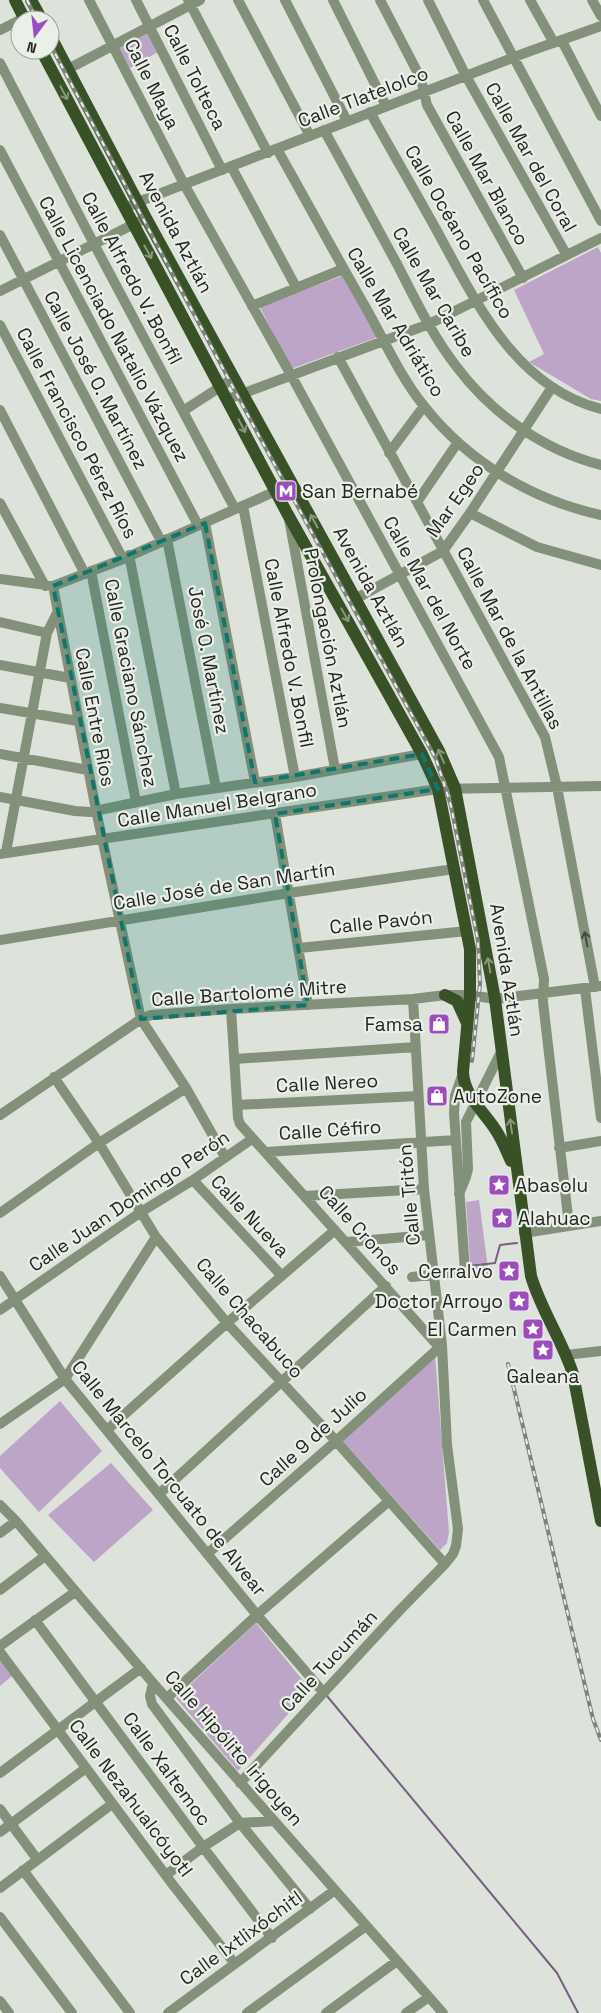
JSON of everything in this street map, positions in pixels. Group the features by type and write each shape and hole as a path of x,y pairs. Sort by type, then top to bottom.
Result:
{"main road":[{"name":"Avenida Aztlán","path":"60,54 146,218 357,598 439,751 455,788 494,999 528,1263 534,1288 573,1374 601,1521"},
{"name":"Avenida Aztlán","path":"46,60 276,491 422,754 438,789 470,949 470,995 462,1073 466,1088 496,1130 517,1175"},
{"path":"445,995 457,1002 467,1025"}],"street":[{"name":"Calle Maya","path":"90,0 184,184"},
{"name":"Calle Tolteca","path":"136,0 227,168 296,287"},
{"path":"68,69 150,27 189,2 200,0"},
{"path":"238,0 310,136"},
{"path":"285,0 347,121"},
{"path":"333,0 386,106"},
{"name":"Calle Mar Blanco","path":"380,0 422,79 426,105 523,278"},
{"name":"Calle Mar del Coral","path":"428,0 466,76 566,254"},
{"path":"483,0 601,221"},
{"path":"530,0 558,42 601,116"},
{"path":"592,0 601,16"},
{"name":"Calle Mar Adriático","path":"189,2 273,151 424,406 458,442 496,472 543,497 566,506 601,515"},
{"name":"Calle Tlatelolco","path":"125,208 370,112 601,26"},
{"name":"Calle Alfredo V. Bonfil","path":"0,63 183,411 239,507 295,777"},
{"name":"Calle Océano Pacífico","path":"370,112 475,302 500,338 518,360 552,388 569,397 601,409"},
{"name":"Calle Mar Caribe","path":"324,130 429,324 455,366 479,393 523,431 563,453 601,465"},
{"name":"Calle Licenciado Natalio Vázquez","path":"0,150 201,524 255,782"},
{"name":"Calle Mar del Norte","path":"184,184 291,375 490,738 499,758 544,979 559,1148 569,1225"},
{"path":"0,291 146,218"},
{"name":"Calle José O. Martínez","path":"0,234 164,540"},
{"path":"228,399 429,324 601,238"},
{"path":"252,306 343,269"},
{"name":"Calle Francisco Pérez Ríos","path":"0,324 4,343 126,557 176,794"},
{"name":"Calle Mar de la Antillas","path":"338,357 545,737 557,787 594,987 601,1118"},
{"path":"183,411 234,378"},
{"name":"Mar Egeo","path":"357,598 443,551 552,388"},
{"path":"389,453 424,406"},
{"name":"Calle Graciano Sánchez","path":"0,410 88,573 136,802"},
{"path":"417,502 458,442"},
{"path":"0,579 49,586 88,573 276,491"},
{"path":"0,503 49,586"},
{"name":"Prolongación Aztlán","path":"288,513 335,769"},
{"path":"470,513 537,547 601,565"},
{"name":"José O. Martínez","path":"164,540 216,788"},
{"name":"Calle Entre Ríos","path":"49,586 141,1019 186,1088 225,1157"},
{"path":"4,848 17,800 47,633 56,613"},
{"path":"0,622 47,633"},
{"path":"0,665 70,678"},
{"path":"0,708 78,721"},
{"path":"0,754 88,770"},
{"path":"0,797 75,811 96,810 176,794 295,777 422,754"},
{"name":"Calle Manuel Belgrano","path":"4,848 103,840 438,789 601,786"},
{"path":"275,814 308,1005"},
{"name":"Calle José de San Martín","path":"0,940 288,893 454,869"},
{"name":"Calle Pavón","path":"299,948 467,931"},
{"name":"Calle Bartolomé Mitre","path":"0,1115 141,1019 151,1015 413,999 445,995 470,995 494,999 594,987"},
{"name":"Calle Tritón","path":"413,999 424,1189 441,1346 447,1445 458,1529 456,1546 453,1554 445,1564"},
{"name":"Calle Cronos","path":"231,1009 238,1118 252,1139 266,1152 441,1346"},
{"path":"235,1058 416,1046"},
{"path":"459,1195 468,1169 465,1126 501,1052"},
{"path":"412,1277 465,1271 454,1112 455,1096 462,1073"},
{"name":"Calle Chacabuco","path":"54,1077 99,1144 156,1237 227,1323 282,1381 445,1564"},
{"path":"0,1213 99,1144 186,1088"},
{"name":"Calle Nereo","path":"237,1105 418,1096"},
{"name":"Calle Juan Domingo Perón","path":"0,1310 141,1212 193,1180 252,1139"},
{"name":"Calle Céfiro","path":"266,1152 456,1140"},
{"path":"559,1148 601,1141"},
{"name":"Calle Nueva","path":"193,1180 281,1275"},
{"path":"305,1196 424,1189"},
{"path":"524,1233 601,1221"},
{"path":"108,1430 281,1275 335,1230"},
{"path":"347,1242 429,1235"},
{"path":"0,1424 65,1379 156,1237"},
{"name":"Calle Marcelo Torcuato de Alvear","path":"0,1276 65,1379 257,1615 324,1693"},
{"path":"159,1494 386,1286"},
{"name":"Calle 9 de Julio","path":"207,1554 441,1346"},
{"path":"566,1355 601,1351"},
{"path":"167,1698 257,1615 389,1500"},
{"name":"Calle Hipólito Irigoyen","path":"0,1505 16,1521 153,1683 443,2013"},
{"path":"0,1533 16,1521"},
{"path":"0,1590 45,1556"},
{"name":"Calle Tucumán","path":"240,1782 445,1564"},
{"path":"0,1646 75,1592"},
{"name":"Calle Xaltemoc","path":"35,1620 272,1938"},
{"name":"Calle Nezahualcóyotl","path":"0,1652 112,1804 235,1964"},
{"path":"1,1770 141,1668"},
{"path":"153,1683 150,1696 152,1704 240,1823 310,1909"},
{"path":"0,1832 86,1768"},
{"path":"0,1888 112,1804"},
{"path":"0,1809 37,1859"},
{"path":"166,1875 203,1847 240,1823 274,1821"},
{"path":"23,1870 130,2013"},
{"name":"Calle Ixtlixóchitl","path":"168,2013 335,1890"},
{"path":"0,1918 72,2013"},
{"path":"247,2013 366,1926"},
{"path":"326,2013 397,1961"},
{"path":"406,2013 429,1996"}],"highlighted area":[{"path":"205,523 255,782 422,754 438,789 275,814 308,1005 141,1019 53,586"}],"shaded area":[{"path":"147,31 158,52 130,68 118,46"},
{"path":"598,247 601,253 601,401 591,399 529,362 544,354 514,290"},
{"path":"344,275 378,337 291,369 260,307"},
{"path":"479,1200 489,1276 471,1278 466,1202"},
{"path":"435,1355 449,1532 447,1543 440,1550 341,1439"},
{"path":"60,1401 102,1451 39,1512 0,1468 0,1456"},
{"path":"111,1463 153,1510 94,1562 48,1515"},
{"path":"256,1623 310,1689 238,1771 176,1698"},
{"path":"0,1659 12,1676 0,1686"}],"waterway":[{"path":"469,1266 495,1263 500,1245 517,1243"},
{"path":"327,1696 557,1973 578,2013"}],"railway":[{"path":"27,0 32,10"},
{"path":"59,60 259,436 436,759 451,806 478,941 480,984 472,1061"},
{"path":"508,1364 593,1719 601,1740"}],"place":[{"name":"San Bernabé","path":"286,491"},
{"name":"Famsa","path":"439,1024"},
{"name":"AutoZone","path":"437,1096"},
{"name":"Abasolu","path":"499,1185"},
{"name":"Alahuac","path":"502,1218"},
{"name":"Cerralvo","path":"509,1271"},
{"name":"Doctor Arroyo","path":"519,1301"},
{"name":"El Carmen","path":"533,1329"},
{"name":"Galeana","path":"543,1350"}]}
